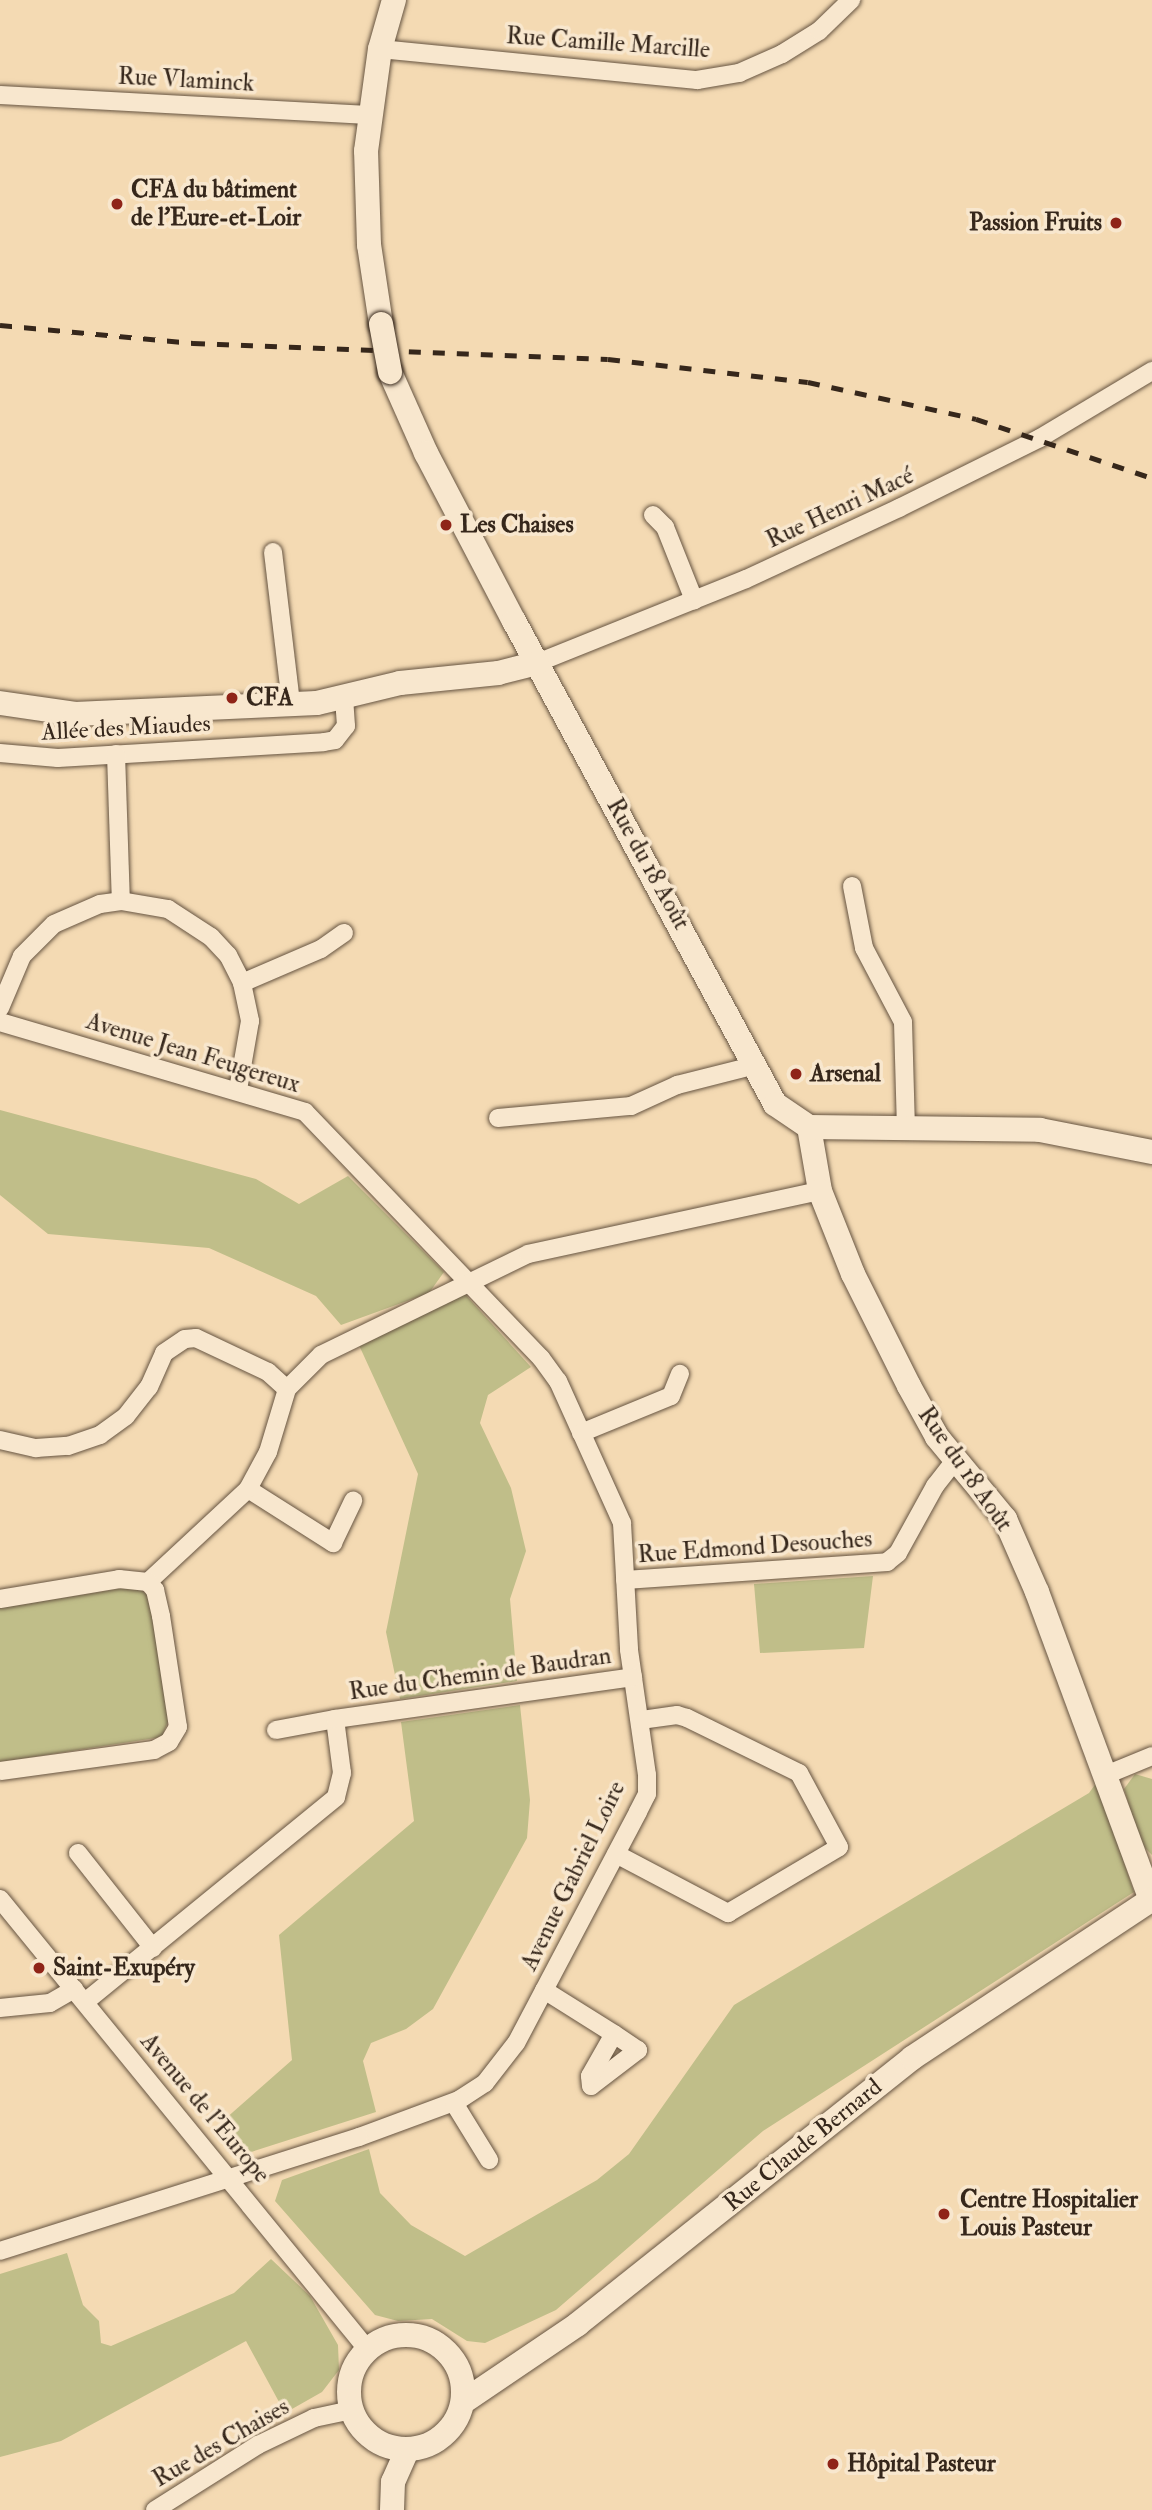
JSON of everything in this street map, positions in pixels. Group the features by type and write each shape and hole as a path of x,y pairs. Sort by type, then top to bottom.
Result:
{"street":[{"name":"Rue du 18 Août","path":"394,0 380,49 369,115 365,192 381,324 390,372 426,453 775,1104 809,1126 821,1191 853,1274 909,1386 937,1437 1005,1519 1107,1775 1145,1862 1152,1900"},
{"name":"Rue Camille Marcille","path":"380,49 696,80 740,73 782,54 819,32 851,0"},
{"name":"Rue Vlaminck","path":"0,95 369,115"},
{"name":"Rue Henri Macé","path":"537,663 694,600 1040,438 1152,371"},
{"path":"661,517 694,600"},
{"path":"273,552 291,704"},
{"path":"0,703 75,714 291,704 344,698 400,683 498,673 537,663"},
{"name":"Allée des Miaudes","path":"0,753 58,758 335,740 345,726 344,698"},
{"path":"116,754 121,901"},
{"path":"852,886 864,948 903,1022 906,1131"},
{"path":"0,1007 22,956 40,936 77,912 121,901 168,909 191,920 228,955 242,983 250,1021 238,1090"},
{"path":"242,983 321,949 344,933"},
{"name":"Avenue Jean Feugereux","path":"0,1021 305,1112 321,1125 472,1282"},
{"path":"498,1118 631,1106 677,1085 755,1065"},
{"path":"809,1126 906,1131 1040,1130 1152,1152"},
{"path":"148,1582 248,1489 268,1452 287,1389 321,1355 472,1282 552,1247 821,1191"},
{"name":"Avenue Gabriel Loire","path":"0,2251 233,2180 454,2103 485,2083 504,2062 646,1794 640,1720 633,1677 622,1523 550,1369 472,1282"},
{"path":"0,1440 36,1448 68,1446 100,1435 126,1416 149,1387 164,1353 185,1339 196,1338 244,1361 287,1389"},
{"path":"581,1433 671,1396 680,1374"},
{"name":"Rue Edmond Desouches","path":"625,1580 887,1562 898,1553 935,1486 957,1458"},
{"path":"248,1489 333,1543 353,1501"},
{"path":"0,1599 119,1579 148,1582 155,1590 161,1616 178,1727 169,1742 154,1750 0,1770"},
{"name":"Rue du Chemin de Baudran","path":"276,1730 335,1719 633,1677"},
{"path":"616,1854 728,1913 839,1847 799,1773 687,1718 677,1715 640,1720"},
{"name":"Rue du Chemin de Baudran","path":"0,2008 50,2004 79,1996 153,1948 336,1797 342,1786 342,1773 335,1719"},
{"path":"1107,1775 1152,1756"},
{"path":"78,1853 153,1948"},
{"name":"Avenue de l'Europe","path":"0,1899 233,2180 368,2350"},
{"name":"Rue Claude Bernard","path":"463,2402 578,2324 912,2058 1152,1900"},
{"path":"544,1990 614,2034"},
{"path":"454,2103 489,2160"},
{"path":"400,2335 428,2339 456,2364 463,2402 455,2421 442,2436 408,2449 375,2440 352,2410 353,2371 368,2350 400,2335"},
{"name":"Rue des Chaises","path":"155,2510 258,2445 314,2418 352,2410"},
{"path":"392,2510 393,2482 408,2449"}],"shaded area":[{"path":"0,1110 256,1179 299,1204 348,1176 444,1272 429,1293 341,1325 316,1296 209,1248 48,1234 0,1195"},
{"path":"463,1292 531,1367 488,1395 480,1423 511,1488 526,1551 510,1599 517,1681 400,1699 386,1632 418,1474 358,1343"},
{"path":"873,1576 864,1648 760,1653 754,1584"},
{"path":"136,1586 149,1596 170,1716 162,1737 0,1762 0,1608"},
{"path":"520,1705 530,1800 527,1838 433,2009 406,2029 371,2043 363,2061 376,2112 245,2154 232,2153 216,2127 292,2060 279,1935 414,1821 401,1722"},
{"path":"1135,1774 1152,1779 1152,1855 1141,1844 1124,1789"},
{"path":"1097,1782 1134,1892 763,2131 556,2310 485,2343 467,2341 432,2319 398,2321 375,2315 275,2201 282,2180 369,2149 380,2193 411,2225 465,2256 597,2180 629,2154 734,2005 1089,1793"},
{"path":"67,2253 83,2305 99,2321 101,2343 111,2346 234,2293 271,2259 310,2296 338,2345 339,2370 322,2392 285,2413 246,2341 61,2441 0,2457 0,2274"}],"railway":[{"path":"0,325 193,343 608,359 808,382 976,419 1152,478"}],"place":[{"name":"CFA du bâtiment de l'Eure-et-Loir","path":"117,204"},
{"name":"Passion Fruits","path":"1116,223"},
{"name":"Les Chaises","path":"446,525"},
{"name":"CFA","path":"232,698"},
{"name":"Arsenal","path":"796,1074"},
{"name":"Saint-Exupéry","path":"39,1968"},
{"name":"Centre Hospitalier Louis Pasteur","path":"944,2214"},
{"name":"Hôpital Pasteur","path":"833,2464"}]}
